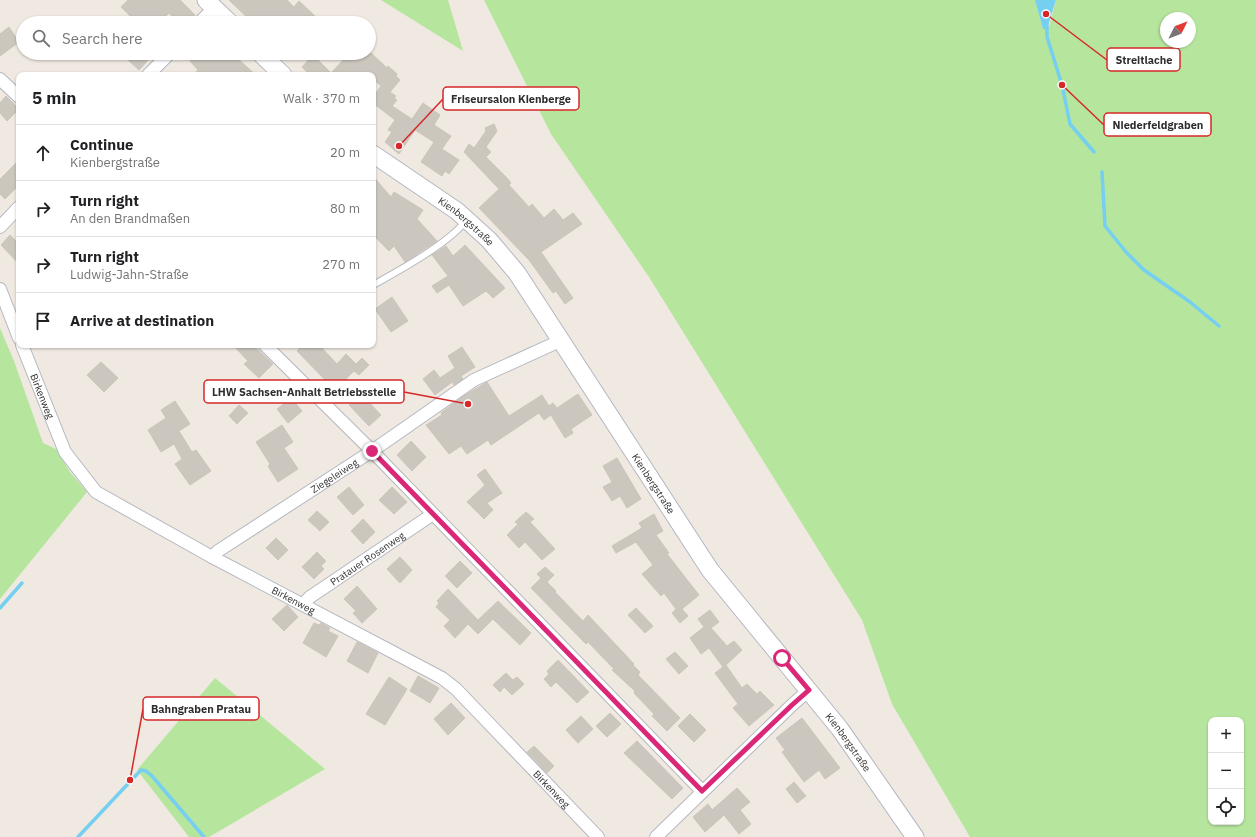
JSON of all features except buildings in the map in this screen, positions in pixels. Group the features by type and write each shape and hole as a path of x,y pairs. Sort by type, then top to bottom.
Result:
{"main road":[{"path":"210,4 223,16"},
{"path":"267,60 280,72"},
{"name":"Kienbergstraße","path":"376,156 433,194 467,220 493,245 517,273 562,340 706,564 809,690 854,748 914,837"}],"street":[{"path":"203,16 210,4"},
{"path":"151,72 163,60"},
{"path":"0,79 16,94"},
{"path":"0,227 16,210"},
{"path":"0,289 16,330"},
{"name":"Ziegeleiweg","path":"212,557 218,551 372,451 474,380 562,340"},
{"name":"Birkenweg","path":"23,348 65,452 96,492 212,557 442,678 456,689 598,837"},
{"path":"269,348 372,451 702,791"},
{"name":"Pratauer Rosenweg","path":"303,604 310,597 433,514"},
{"path":"656,837 702,791 809,690"}],"lane":[{"path":"376,283 403,268 459,230 467,220"}],"green space":[{"path":"381,0 448,0 463,51"},
{"path":"484,0 1035,0 1043,28 1047,29 1049,27 1056,0 1256,0 1256,837 970,837 892,704 862,620 649,277 551,134"},
{"path":"0,328 14,361 43,443 56,449 70,472 87,492 0,599"},
{"path":"215,678 325,769 209,837 189,837 137,770"}],"water":[{"path":"1035,0 1056,0 1047,29 1043,29"}],"waterway":[{"path":"1047,25 1047,37 1062,85 1070,124 1094,152"},
{"path":"1102,172 1105,226 1126,252 1144,270 1190,302 1219,326"},
{"path":"0,608 22,583"},
{"path":"78,837 141,770 146,771 152,776 204,837"}],"place":[{"name":"Streitlache","path":"1046,14"},
{"name":"Niederfeldgraben","path":"1062,85"},
{"name":"Friseursalon Kienberge","path":"399,146"},
{"name":"LHW Sachsen-Anhalt Betriebsstelle","path":"468,404"},
{"name":"Bahngraben Pratau","path":"130,780"}],"route":[{"path":"372,451 702,791 809,690 782,658"}]}
